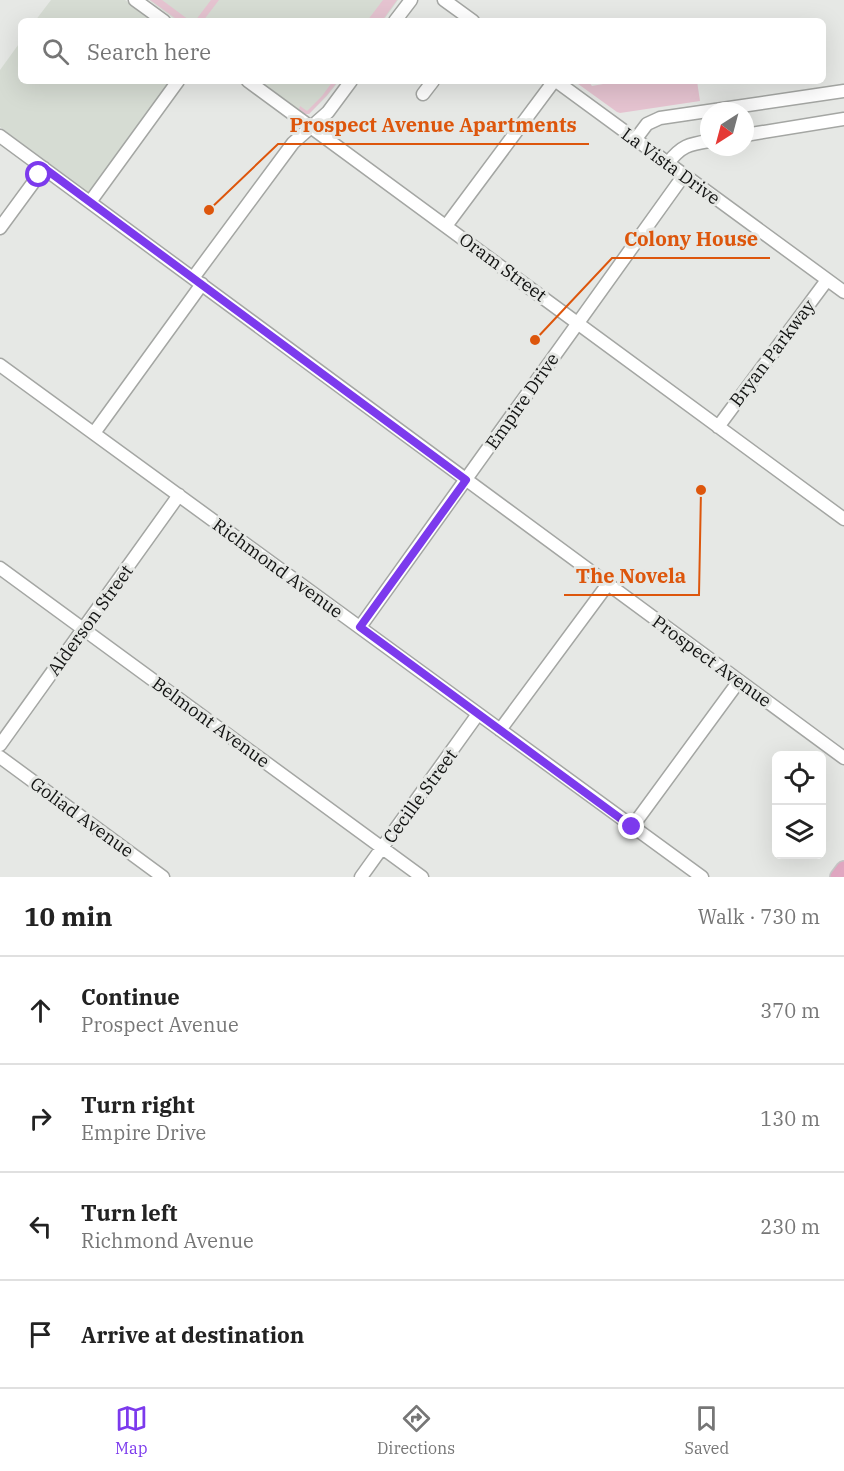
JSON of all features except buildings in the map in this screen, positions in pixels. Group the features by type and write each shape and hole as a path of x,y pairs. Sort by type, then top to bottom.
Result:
{"main road":[{"path":"838,877 844,869"}],"street":[{"path":"135,0 160,18"},
{"path":"397,18 411,0"},
{"path":"444,0 469,18"},
{"path":"90,202 176,84"},
{"name":"Oram Street","path":"252,84 844,519"},
{"path":"94,433 293,143 328,112 349,84"},
{"path":"423,94 431,84"},
{"path":"446,226 553,84"},
{"name":"La Vista Drive","path":"559,84 844,292"},
{"path":"635,140 647,124 660,118 844,91"},
{"path":"754,134 844,119"},
{"name":"Prospect Avenue","path":"0,136 844,758"},
{"path":"668,163 680,148 700,143"},
{"path":"0,228 44,168"},
{"name":"Empire Drive","path":"360,627 684,175"},
{"name":"Bryan Parkway","path":"718,427 827,280"},
{"name":"Richmond Avenue","path":"0,365 702,877"},
{"name":"Alderson Street","path":"0,745 179,495"},
{"name":"Belmont Avenue","path":"0,568 422,877"},
{"path":"500,730 608,584"},
{"path":"632,827 739,681"},
{"name":"Cecille Street","path":"361,877 478,714"},
{"name":"Goliad Avenue","path":"0,757 163,877"}],"shaded area":[{"path":"51,0 125,0 149,18 37,18"},
{"path":"149,0 398,0 385,18 173,18"},
{"path":"150,0 162,0 186,18 175,18"},
{"path":"211,0 219,0 205,18 197,18"},
{"path":"383,0 397,0 384,18 369,18"},
{"path":"18,45 18,84 169,84 90,193 0,127 0,70"},
{"path":"264,84 337,84 309,114 303,113"},
{"path":"331,84 336,84 309,114 299,109 300,106 307,111"},
{"path":"578,84 592,86 697,84 700,101 617,112"}],"place":[{"name":"Prospect Avenue Apartments","path":"209,210"},
{"name":"Colony House","path":"535,340"},
{"name":"The Novela","path":"701,490"}],"route":[{"path":"39,175 44,168 466,480 360,627 632,827"}]}
